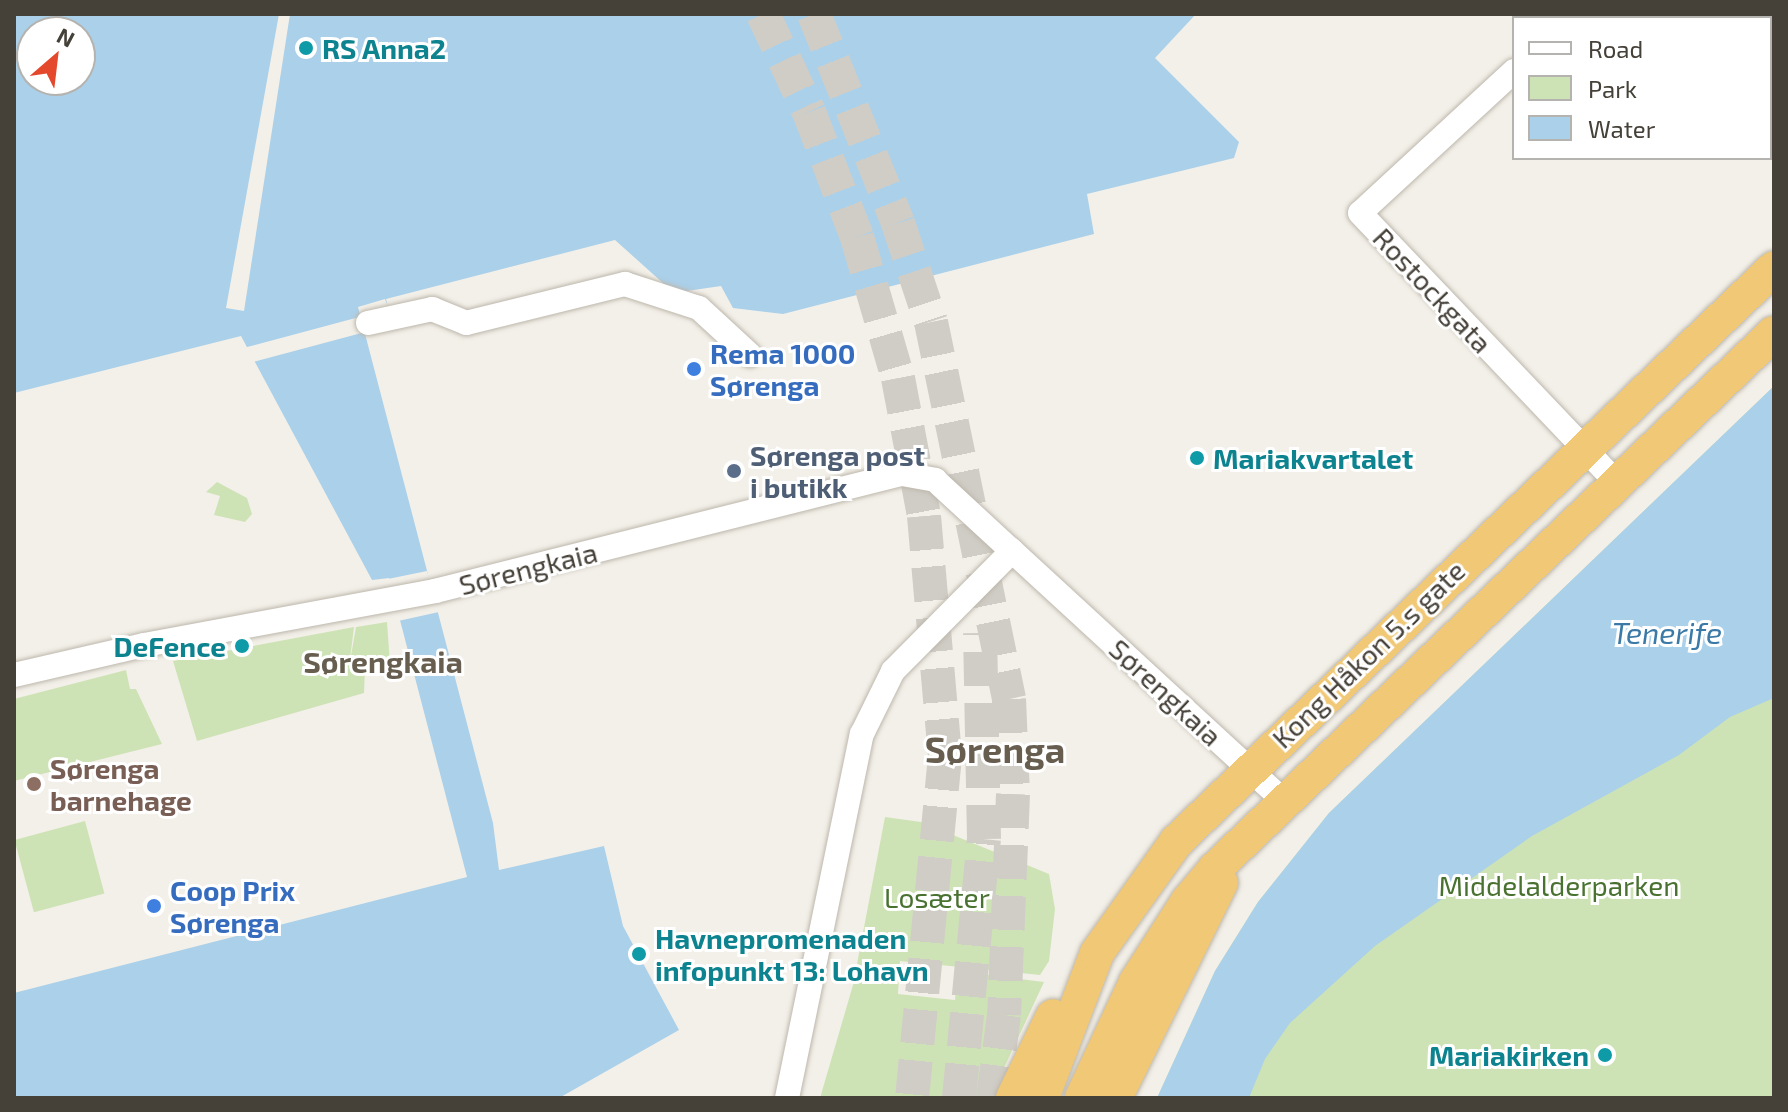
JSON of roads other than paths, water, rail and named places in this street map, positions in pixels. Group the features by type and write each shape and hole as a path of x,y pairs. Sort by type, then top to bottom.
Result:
{"highway":[{"name":"Kong Håkon 5.s gate","path":"1042,1098 1097,953 1158,864 1248,767 1774,268"},
{"name":"Kong Håkon 5.s gate","path":"1082,1098 1154,951 1188,901 1283,800 1774,333"},
{"path":"1115,1098 1238,846"},
{"path":"1013,1098 1047,1025 1097,953"}],"street":[{"name":"Rostockgata","path":"1512,73 1360,213 1617,483"},
{"path":"368,323 432,309 466,323 625,284 699,308 750,355"},
{"name":"Sørengkaia","path":"14,675 144,645 435,591 914,473 935,480 1283,800"},
{"path":"787,1098 862,734 893,671 1011,550"}],"water":[{"path":"14,14 1196,14 1155,58 1239,142 1234,158 1087,194 1094,234 783,314 733,308 721,286 666,294 636,273 468,315 439,297 388,307 385,299 358,307 493,823 499,870 604,846 623,926 679,1030 559,1098 14,1098 14,993 467,877 389,578 372,580 241,336 14,393"},
{"name":"Tenerife","path":"1774,386 1774,698 1730,717 1679,755 1532,836 1375,946 1290,1023 1265,1059 1249,1098 1157,1098 1215,971 1258,902 1329,813"}],"tunnel":[{"path":"763,14 809,112 857,237 898,378 924,516 945,756 912,1098"},
{"path":"814,14 898,223 931,322 1009,699 1013,794 1004,1015 993,1098"},
{"path":"959,1098 984,839 980,633"}],"place":[{"name":"RS Anna2","path":"306,48"},
{"name":"Rema 1000 Sørenga","path":"694,369"},
{"name":"Mariakvartalet","path":"1197,458"},
{"name":"Sørenga post i butikk","path":"734,471"},
{"name":"DeFence","path":"242,646"},
{"name":"Sørenga barnehage","path":"34,784"},
{"name":"Coop Prix Sørenga","path":"154,906"},
{"name":"Havnepromenaden infopunkt 13: Lohavn","path":"639,954"},
{"name":"Mariakirken","path":"1605,1055"}],"district":[{"name":"Sørengkaia","path":"383,661"},
{"name":"Sørenga","path":"995,749"}],"park label":[{"name":"Middelalderparken","path":"1559,885"},
{"name":"Losæter","path":"937,897"}]}
